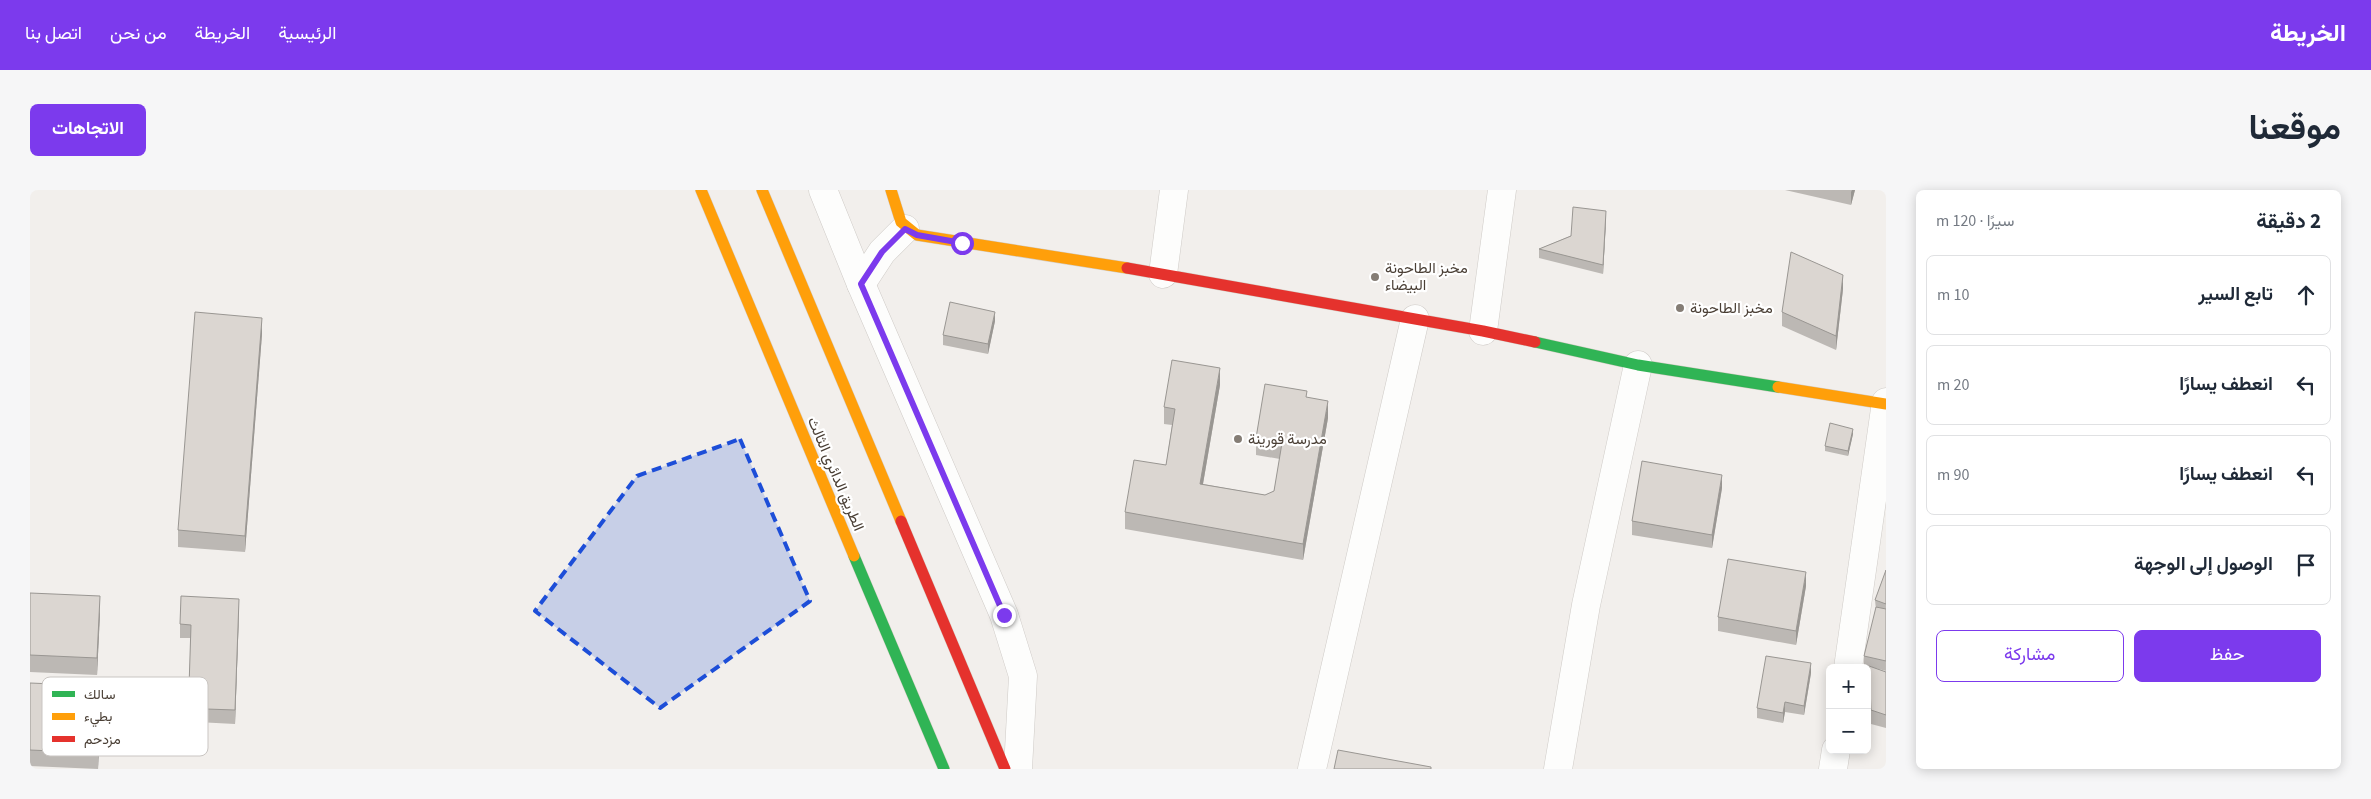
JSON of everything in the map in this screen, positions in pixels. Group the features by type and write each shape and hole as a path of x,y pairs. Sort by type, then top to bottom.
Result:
{"main road":[{"name":"الطريق الدائري الثالث","path":"700,190 944,769"},
{"path":"762,190 1006,769"},
{"path":"891,190 898,218 905,229 917,235 1164,274 1483,331 1638,365 1886,404"}],"street":[{"path":"824,190 861,284 1004,615 1023,676 1018,769"},
{"path":"1164,274 1174,190"},
{"path":"1483,331 1502,190"},
{"path":"861,284 882,252 905,229"},
{"path":"1312,769 1414,319"},
{"path":"1558,769 1586,604 1638,365"},
{"path":"1849,664 1886,404"},
{"path":"1833,769 1835,754"}],"highlighted area":[{"path":"740,439 810,601 660,708 535,611 637,476"}],"building":[{"path":"1573,207 1606,211 1603,265 1539,249 1571,236"},
{"path":"1791,252 1843,275 1836,336 1782,312"},
{"path":"950,302 995,312 988,344 943,335"},
{"path":"195,312 262,318 245,536 178,530"},
{"path":"1172,360 1220,368 1200,484 1265,495 1274,491 1282,443 1256,438 1265,384 1307,391 1306,397 1328,401 1303,544 1125,512 1134,460 1166,465 1175,409 1164,407"},
{"path":"1830,423 1853,429 1848,451 1825,446"},
{"path":"1642,461 1722,475 1712,535 1632,521"},
{"path":"1728,559 1806,572 1796,631 1718,617"},
{"path":"1886,570 1886,604 1875,600"},
{"path":"30,593 100,596 97,658 30,655"},
{"path":"181,596 239,599 235,710 208,709 208,677 189,677 191,625 180,624"},
{"path":"1876,607 1886,609 1886,661 1864,656"},
{"path":"1766,656 1811,663 1804,706 1785,702 1783,713 1757,708"},
{"path":"1871,667 1886,672 1886,715 1871,710"},
{"path":"30,683 42,684 42,751 30,750"},
{"path":"1338,750 1431,767 1431,769 1334,769"}],"traffic: fast":[{"path":"1535,342 1638,365 1778,387"},
{"path":"854,556 944,769"}],"traffic: slow":[{"path":"701,190 854,556"},
{"path":"762,190 901,521"},
{"path":"891,190 901,222 917,235 1127,268"},
{"path":"1778,387 1886,404"}],"traffic: jam":[{"path":"1127,268 1483,331 1535,342"},
{"path":"901,521 1005,769"}],"place":[{"name":"مخبز الطاحونة البيضاء","path":"1375,277"},
{"name":"مخبز الطاحونة","path":"1680,308"},
{"name":"مدرسة قورينة","path":"1238,439"}],"route":[{"path":"962,243 917,235 905,229 882,252 861,284 1004,615"}]}
